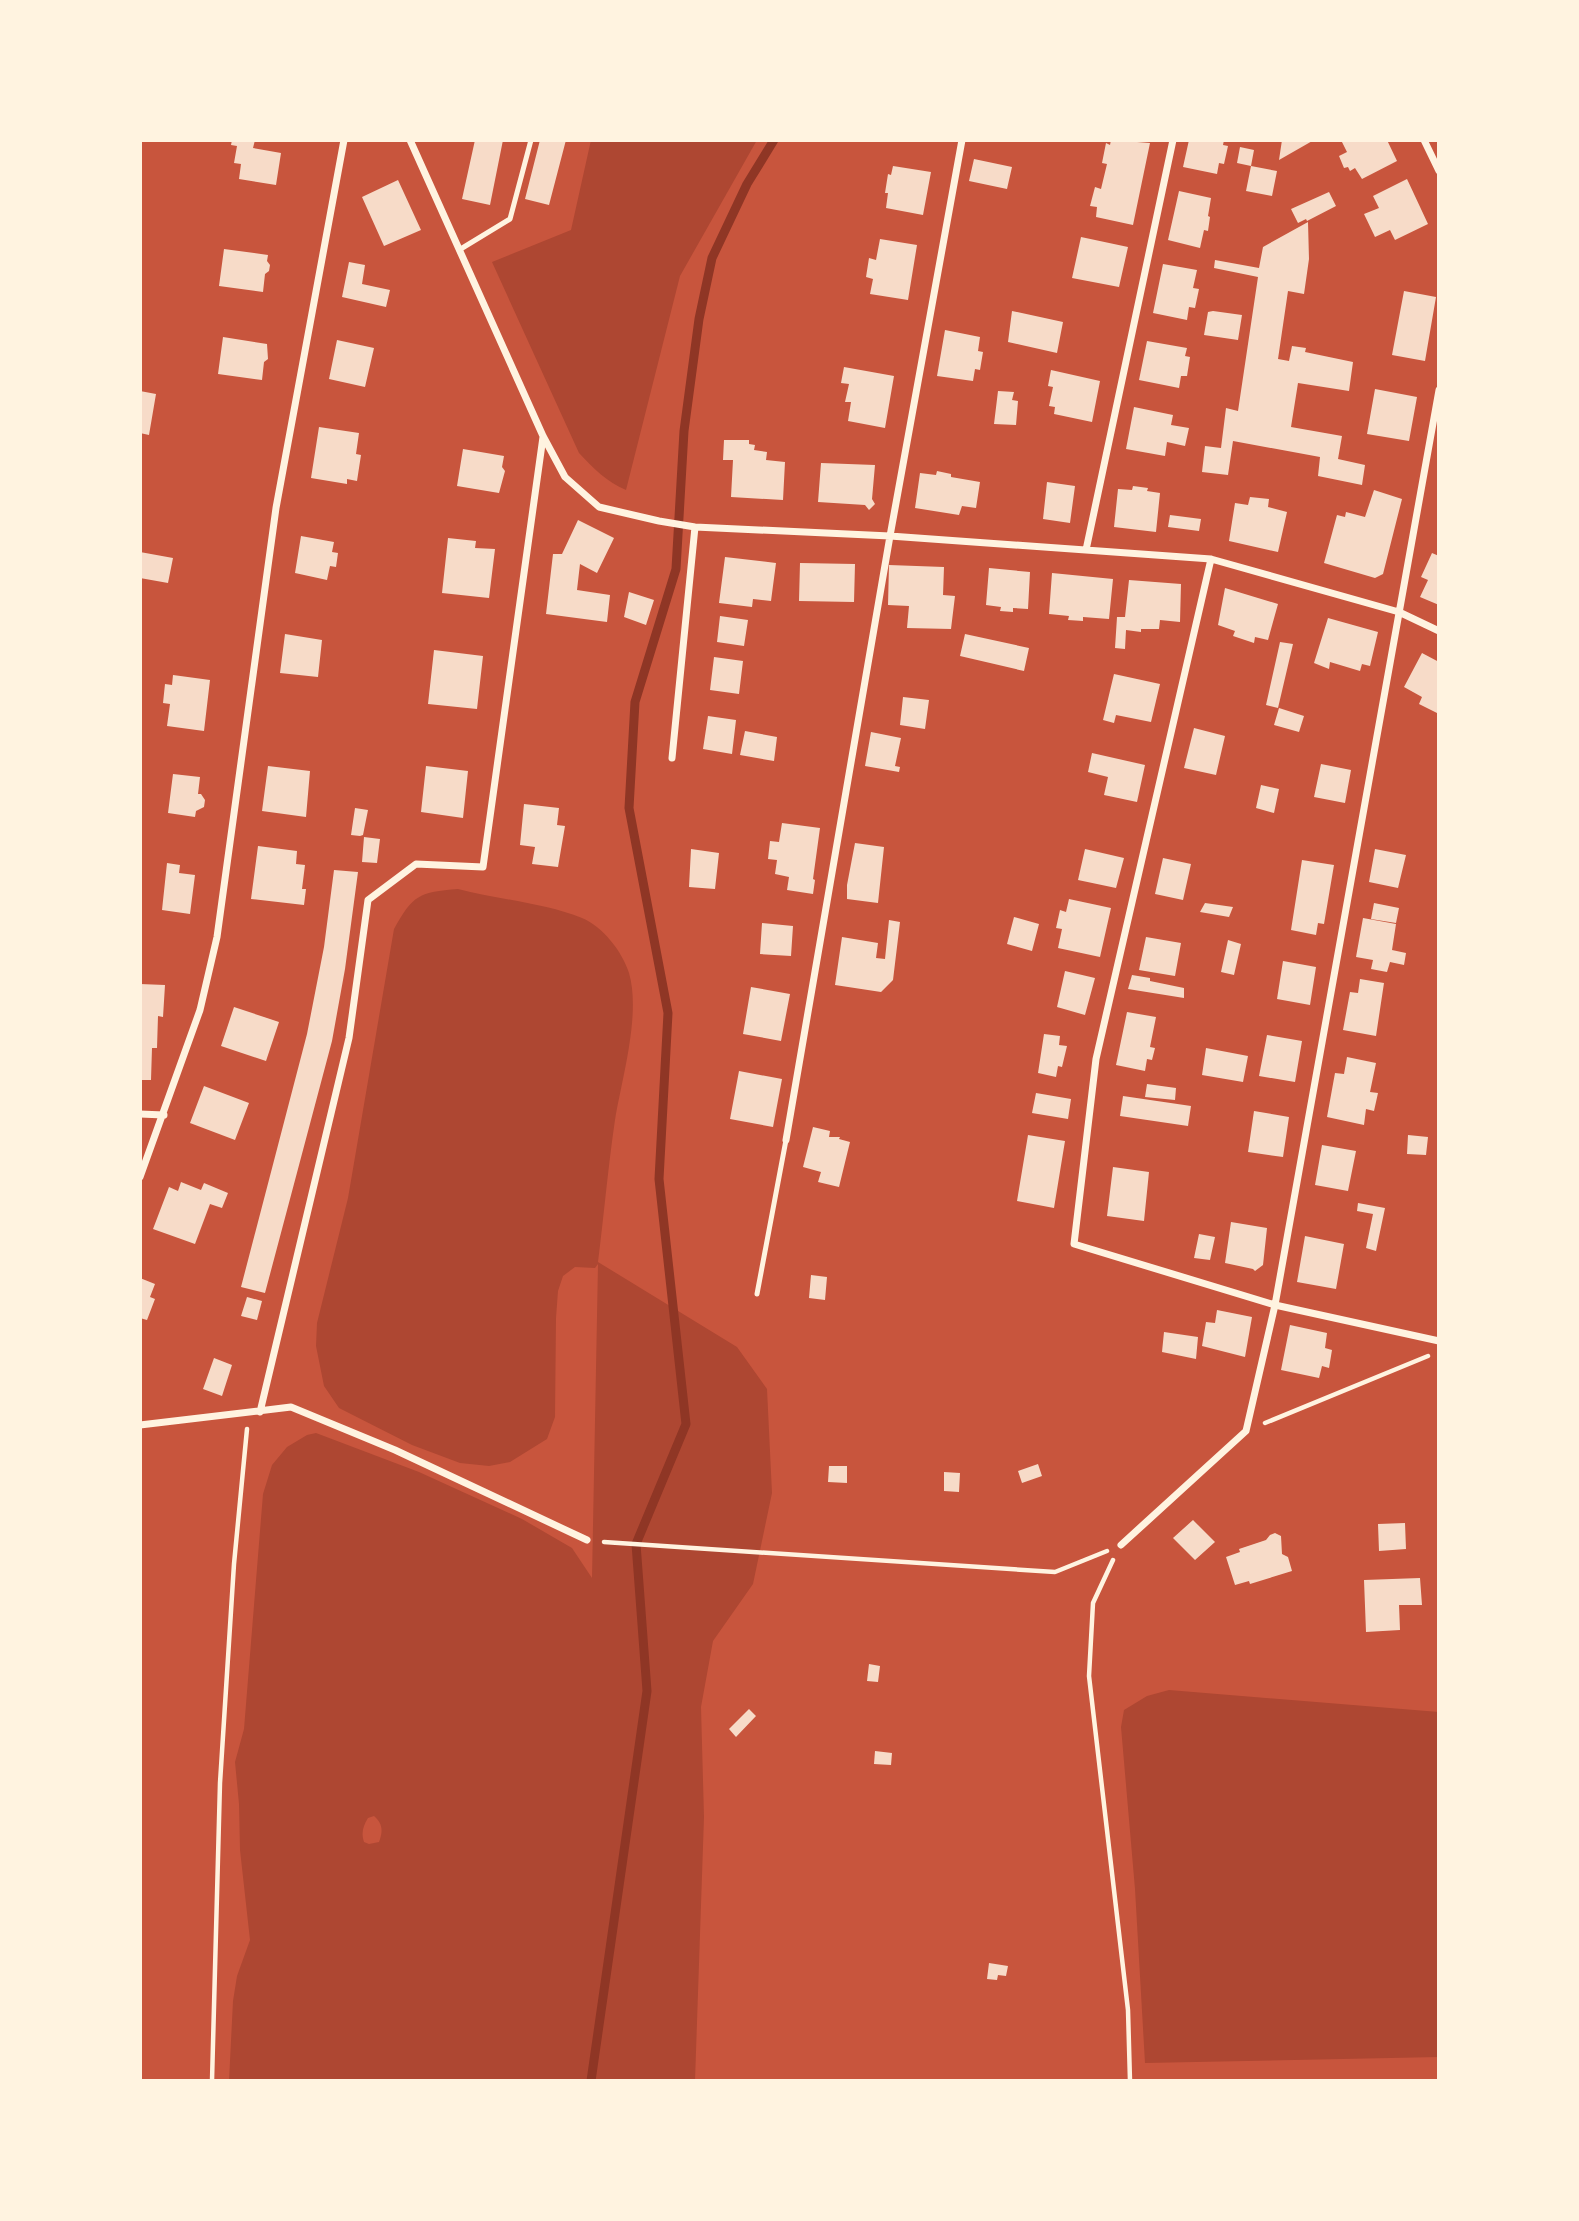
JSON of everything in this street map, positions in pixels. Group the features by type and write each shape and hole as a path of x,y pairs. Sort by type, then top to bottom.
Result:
{"street":[{"path":"140,1177 200,1010 217,937 276,508 344,140"},
{"path":"410,140 543,436 565,477 599,507 691,526 890,536 1211,559 1399,612 1439,631"},
{"path":"786,1140 890,536 962,140"},
{"path":"1086,550 1173,140"},
{"path":"1424,140 1439,171"},
{"path":"1121,1545 1246,1431 1275,1305 1439,390"},
{"path":"260,1412 348,1038 368,900 416,864 483,867 543,436"},
{"path":"672,758 691,526"},
{"path":"1211,559 1096,1059 1074,1244 1275,1305 1439,1341"},
{"path":"140,1114 164,1115"},
{"path":"140,1425 292,1407 395,1450 587,1540"}],"lane":[{"path":"459,250 510,219 531,140"},
{"path":"757,1293 786,1140"}],"path":[{"path":"1246,1431 1439,1352"},
{"path":"212,2081 220,1783 234,1564 246,1431 260,1412"},
{"path":"617,1544 1055,1572 1121,1545"},
{"path":"1121,1545 1093,1603 1089,1676 1128,2010 1130,2081"}],"shaded area":[{"path":"591,140 757,140 680,276 626,490 606,479 579,453 492,262 571,230"},
{"path":"458,889 537,905 582,918 597,927 617,948 629,973 632,1026 615,1120 598,1262 737,1347 767,1389 772,1493 753,1584 713,1641 701,1707 704,1817 695,2081 229,2081 233,2001 237,1976 250,1940 240,1850 235,1762 244,1729 263,1494 272,1465 287,1447 307,1435 316,1433 419,1472 522,1519 572,1548 592,1578 598,1264 595,1268 575,1267 563,1276 558,1291 556,1318 555,1417 547,1439 510,1462 489,1466 460,1463 412,1445 339,1408 324,1386 316,1346 317,1323 348,1198 394,929 418,897","holes":["374,1816 379,1822 381,1834 379,1842 369,1844 364,1842 364,1827 368,1818"]},
{"path":"1169,1690 1439,1712 1439,2057 1145,2063 1135,1889 1121,1727 1124,1710 1147,1696"}],"building":[{"path":"232,140 255,140 253,148 281,153 276,185 239,179 241,164 234,163 237,146 231,145"},
{"path":"475,140 503,140 490,205 462,199"},
{"path":"540,140 566,140 549,205 525,199"},
{"path":"1111,140 1150,143 1133,225 1096,217 1097,207 1090,206 1095,187 1101,189 1107,164 1102,163 1106,143 1110,145"},
{"path":"1189,140 1224,140 1223,145 1228,146 1224,164 1219,163 1217,174 1183,167"},
{"path":"1282,140 1291,141 1314,140 1279,160"},
{"path":"1341,140 1387,140 1397,161 1362,179 1355,168 1350,171 1348,167 1344,168 1339,156 1347,152"},
{"path":"1240,147 1254,150 1251,166 1237,163"},
{"path":"974,159 1012,167 1007,189 969,181"},
{"path":"893,166 931,172 923,215 886,208 888,174 891,175"},
{"path":"1251,166 1277,171 1272,196 1246,191"},
{"path":"1407,179 1428,224 1395,240 1390,230 1375,237 1364,214 1379,208 1373,196"},
{"path":"398,180 421,230 384,246 362,197"},
{"path":"1179,191 1211,198 1208,231 1204,230 1200,248 1168,240"},
{"path":"1329,192 1336,206 1298,223 1291,209"},
{"path":"1308,222 1309,259 1304,294 1288,291 1278,359 1289,361 1292,346 1306,348 1305,352 1353,362 1349,391 1298,383 1291,427 1342,436 1338,459 1365,465 1362,485 1318,476 1320,457 1233,441 1228,475 1202,472 1205,446 1221,448 1226,408 1238,411 1258,277 1214,268 1215,260 1259,268 1263,247"},
{"path":"1081,237 1128,247 1119,287 1072,278"},
{"path":"880,239 917,245 908,300 870,294 873,279 866,277 869,258 876,260"},
{"path":"224,249 268,255 267,261 270,265 265,274 263,292 219,286"},
{"path":"349,262 365,265 362,284 390,290 386,307 342,297"},
{"path":"1163,264 1197,270 1193,288 1199,289 1195,308 1189,307 1187,320 1153,313"},
{"path":"1404,291 1436,297 1425,361 1392,355"},
{"path":"1012,311 1063,322 1057,353 1008,342"},
{"path":"1208,312 1242,315 1238,340 1204,335"},
{"path":"945,330 980,337 978,351 983,352 980,370 975,369 973,381 937,376"},
{"path":"223,337 267,344 268,359 264,362 262,380 218,374"},
{"path":"337,340 374,348 365,387 329,379"},
{"path":"1147,341 1187,348 1185,356 1190,357 1187,376 1181,376 1179,388 1139,380"},
{"path":"844,367 894,376 885,428 848,421 851,402 845,402 849,384 841,383"},
{"path":"1051,370 1100,381 1092,422 1054,414 1055,407 1049,406 1053,387 1048,386"},
{"path":"1375,389 1417,397 1409,441 1367,434"},
{"path":"140,391 156,394 149,435 140,433"},
{"path":"998,391 1014,392 1012,400 1018,401 1016,425 994,424"},
{"path":"1134,407 1173,415 1171,425 1189,428 1185,446 1167,442 1165,456 1126,449"},
{"path":"319,427 359,433 356,454 361,455 357,481 347,479 347,484 311,478"},
{"path":"724,440 749,440 749,444 755,445 754,450 767,452 766,460 785,462 783,500 731,497 733,460 723,460"},
{"path":"463,449 504,456 502,467 505,471 499,493 457,486"},
{"path":"821,463 875,465 872,499 875,504 869,510 865,505 818,502"},
{"path":"937,471 951,474 951,477 980,482 976,508 962,506 959,515 915,508 920,473 936,475"},
{"path":"1047,482 1075,486 1070,523 1043,519"},
{"path":"1133,486 1160,493 1156,532 1114,527 1118,489 1132,490"},
{"path":"1374,490 1402,499 1383,574 1375,578 1324,563 1337,515 1345,517 1346,512 1365,517"},
{"path":"1250,497 1269,499 1268,507 1287,512 1278,552 1229,541 1235,503 1248,505"},
{"path":"1170,515 1201,519 1199,531 1168,527"},
{"path":"578,520 614,538 597,573 580,564 577,590 610,595 607,622 546,614 553,554 562,554"},
{"path":"301,536 334,542 332,552 338,553 336,567 330,566 327,580 295,573"},
{"path":"448,538 476,541 475,548 495,549 489,598 442,593"},
{"path":"140,552 173,558 168,583 140,578"},
{"path":"1432,553 1439,556 1439,605 1420,597 1428,580 1421,577"},
{"path":"725,557 776,563 771,601 753,599 752,607 719,603"},
{"path":"800,563 855,564 854,602 799,601"},
{"path":"889,565 944,567 943,595 955,596 951,629 907,628 909,606 888,605"},
{"path":"989,568 1030,572 1028,609 1000,611 1001,607 986,605"},
{"path":"1052,573 1113,579 1109,619 1083,617 1083,621 1068,620 1069,616 1049,614"},
{"path":"1129,580 1181,584 1180,622 1160,620 1159,629 1141,629 1141,632 1126,630 1125,649 1115,648 1117,617 1125,617"},
{"path":"1225,588 1278,604 1268,640 1255,637 1254,643 1233,636 1235,631 1218,625"},
{"path":"629,592 654,600 646,625 624,617"},
{"path":"720,616 748,620 744,646 717,642"},
{"path":"1328,618 1378,632 1370,666 1362,664 1360,671 1330,662 1329,669 1314,663"},
{"path":"285,634 322,640 318,677 280,673"},
{"path":"965,634 1029,648 1024,671 960,656"},
{"path":"1280,642 1293,644 1278,708 1266,705"},
{"path":"434,650 483,656 477,709 428,704"},
{"path":"1422,653 1439,662 1437,713 1419,704 1422,697 1404,687"},
{"path":"714,657 743,661 739,694 710,690"},
{"path":"1114,674 1160,684 1151,722 1116,715 1114,723 1103,720"},
{"path":"173,675 210,680 204,731 167,726 170,704 163,703 165,684 172,685"},
{"path":"903,697 929,700 925,729 900,725"},
{"path":"1279,708 1304,716 1299,732 1274,725"},
{"path":"708,716 736,720 732,754 703,749"},
{"path":"1194,728 1225,736 1216,775 1184,768"},
{"path":"745,731 777,737 774,761 740,755"},
{"path":"871,732 901,738 895,766 900,767 899,772 865,766"},
{"path":"1092,753 1145,765 1137,802 1104,795 1108,777 1088,772"},
{"path":"1321,764 1351,770 1345,803 1314,797"},
{"path":"268,766 310,771 306,817 262,811"},
{"path":"426,766 468,771 463,818 421,812"},
{"path":"173,774 200,777 198,794 205,800 204,807 196,811 195,817 168,813"},
{"path":"1261,785 1279,789 1274,813 1256,808"},
{"path":"524,804 559,808 557,825 565,826 558,867 532,864 535,847 520,845"},
{"path":"355,808 368,810 363,835 360,836 351,835"},
{"path":"782,823 820,828 813,894 787,890 789,877 775,874 777,860 768,859 770,841 779,842"},
{"path":"364,837 380,839 377,863 362,862"},
{"path":"855,843 884,847 878,903 847,899"},
{"path":"258,846 297,851 296,864 305,865 302,889 306,889 304,905 251,899"},
{"path":"691,849 719,853 715,889 689,887"},
{"path":"1085,849 1124,858 1116,888 1078,880"},
{"path":"1375,849 1406,855 1398,888 1369,882"},
{"path":"1163,858 1191,864 1183,900 1155,894"},
{"path":"1302,860 1334,865 1324,924 1318,923 1316,935 1291,930"},
{"path":"167,863 180,865 179,873 195,875 190,914 162,910"},
{"path":"334,870 358,872 345,969 332,1041 265,1293 241,1287 307,1034 324,947"},
{"path":"1069,899 1111,908 1100,957 1058,948 1062,929 1056,928 1060,910 1066,912"},
{"path":"1205,903 1233,907 1229,917 1200,912"},
{"path":"1374,903 1399,908 1396,923 1371,919"},
{"path":"1014,917 1039,924 1032,951 1007,944"},
{"path":"1363,918 1396,924 1392,950 1406,953 1404,965 1390,962 1387,972 1371,969 1373,960 1356,957"},
{"path":"889,920 900,922 893,980 881,992 835,985 842,937 878,943 876,958 885,959"},
{"path":"762,923 793,926 791,956 760,954"},
{"path":"1146,937 1181,943 1175,976 1139,970"},
{"path":"1228,940 1241,944 1234,975 1221,972"},
{"path":"1283,961 1316,967 1310,1005 1277,999"},
{"path":"1065,971 1095,978 1085,1015 1057,1007"},
{"path":"1132,975 1184,988 1184,998 1128,989"},
{"path":"1360,979 1384,983 1376,1036 1343,1030 1350,992 1358,993"},
{"path":"140,984 165,985 163,1017 158,1016 157,1048 152,1048 151,1080 140,1080"},
{"path":"751,987 790,994 781,1041 743,1034"},
{"path":"234,1007 279,1022 266,1061 221,1046"},
{"path":"1127,1012 1156,1017 1150,1047 1155,1048 1152,1060 1147,1059 1145,1071 1116,1065"},
{"path":"1044,1034 1060,1036 1059,1045 1067,1046 1062,1067 1058,1066 1056,1077 1038,1073"},
{"path":"1267,1035 1302,1041 1295,1082 1259,1076"},
{"path":"1206,1048 1248,1056 1243,1082 1202,1075"},
{"path":"1347,1057 1376,1063 1370,1092 1378,1093 1374,1111 1366,1109 1364,1125 1327,1117 1335,1073 1344,1074"},
{"path":"739,1071 782,1079 773,1127 730,1119"},
{"path":"1147,1084 1176,1088 1175,1100 1145,1097"},
{"path":"204,1086 249,1103 235,1140 190,1123"},
{"path":"1036,1093 1071,1099 1068,1119 1032,1113"},
{"path":"1123,1096 1191,1106 1188,1126 1120,1116"},
{"path":"1254,1111 1289,1117 1283,1157 1248,1152"},
{"path":"813,1127 830,1131 829,1137 840,1137 839,1139 850,1142 839,1187 818,1182 821,1172 803,1167"},
{"path":"1028,1135 1065,1141 1054,1208 1017,1201"},
{"path":"1408,1135 1428,1137 1426,1155 1407,1154"},
{"path":"1322,1145 1356,1151 1348,1191 1315,1185"},
{"path":"1113,1167 1149,1172 1144,1221 1107,1216"},
{"path":"181,1182 201,1190 204,1183 228,1193 222,1208 210,1204 195,1244 153,1229 169,1187 178,1191"},
{"path":"1358,1203 1385,1208 1376,1251 1366,1248 1373,1214 1357,1211"},
{"path":"1231,1222 1267,1228 1263,1265 1255,1271 1225,1263"},
{"path":"1199,1234 1215,1237 1210,1260 1194,1258"},
{"path":"1305,1236 1344,1244 1336,1289 1297,1282"},
{"path":"811,1275 827,1277 825,1300 809,1298"},
{"path":"140,1278 155,1284 150,1297 155,1299 147,1320 140,1318"},
{"path":"247,1297 262,1301 257,1320 241,1316"},
{"path":"1217,1310 1252,1317 1245,1357 1202,1346 1206,1322 1215,1323"},
{"path":"1290,1325 1327,1333 1325,1348 1332,1350 1329,1368 1322,1366 1319,1378 1281,1370"},
{"path":"1164,1332 1198,1337 1196,1359 1162,1352"},
{"path":"214,1358 232,1365 222,1396 203,1389"},
{"path":"1038,1464 1042,1476 1022,1483 1018,1471"},
{"path":"829,1466 847,1466 847,1483 828,1482"},
{"path":"944,1472 960,1473 959,1492 944,1491"},
{"path":"1193,1520 1215,1542 1195,1560 1173,1538"},
{"path":"1405,1523 1406,1549 1379,1551 1378,1524"},
{"path":"1275,1533 1281,1536 1282,1554 1288,1557 1292,1571 1250,1584 1249,1581 1235,1585 1226,1557 1240,1552 1239,1549 1266,1540"},
{"path":"1420,1578 1422,1605 1399,1605 1400,1630 1366,1632 1364,1580"},
{"path":"869,1664 880,1666 878,1682 867,1681"},
{"path":"749,1709 756,1716 736,1737 729,1729"},
{"path":"875,1751 892,1753 891,1765 874,1764"},
{"path":"989,1963 1008,1966 1006,1976 998,1975 997,1980 987,1979"}],"waterway":[{"path":"591,2081 647,1691 636,1544 686,1424 659,1179 668,1013 629,808 635,702 676,569 684,431 699,319 712,258 747,184 774,140"}]}
